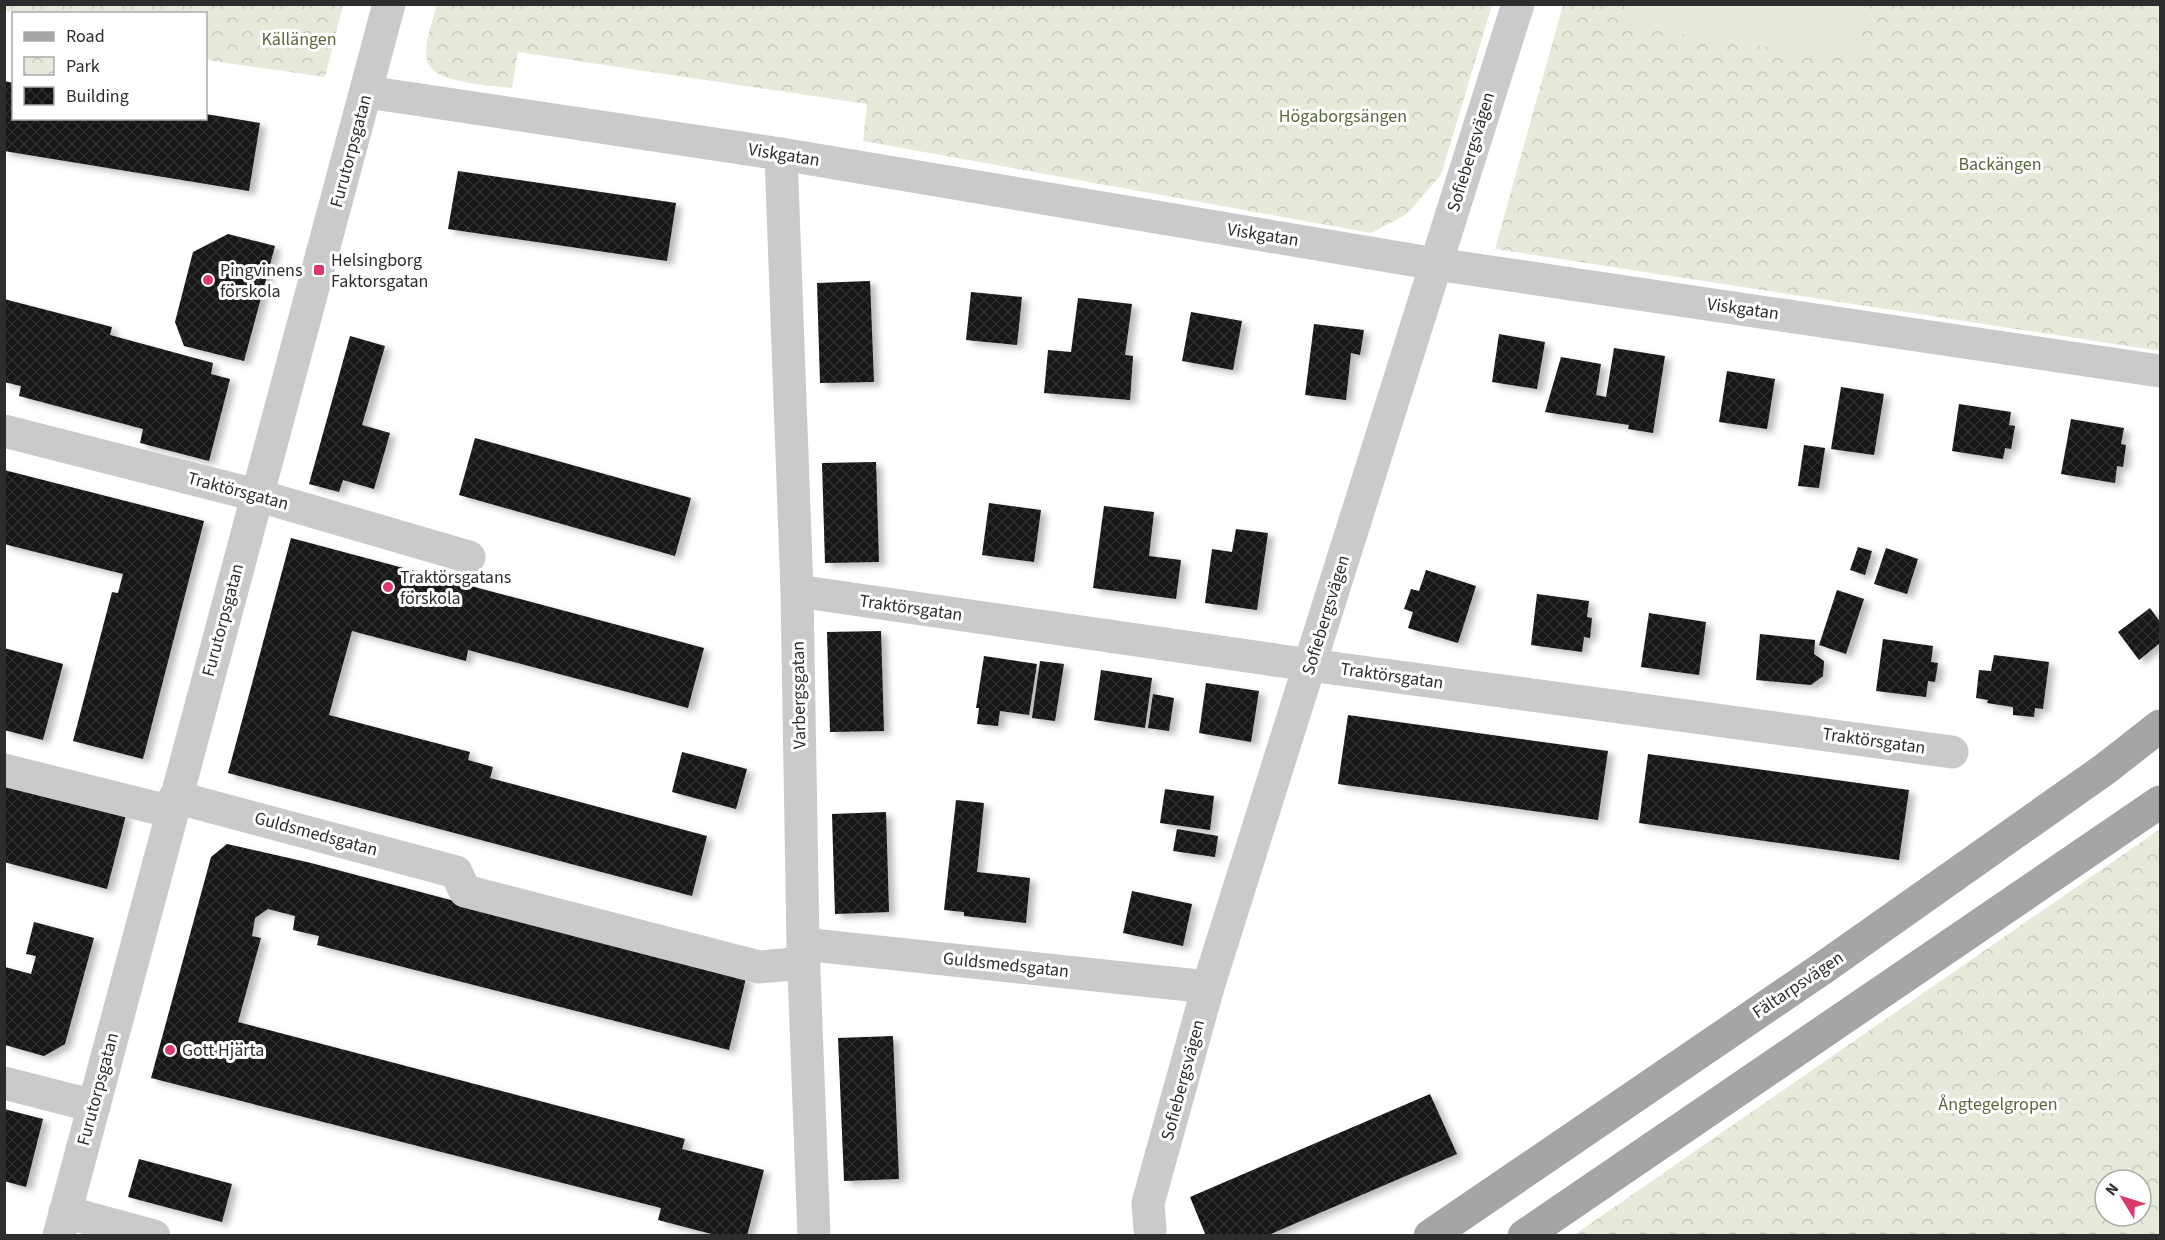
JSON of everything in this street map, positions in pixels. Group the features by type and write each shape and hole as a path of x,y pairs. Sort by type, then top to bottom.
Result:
{"main road":[{"name":"Fältarpsvägen","path":"1430,1236 1823,968 2095,776 2160,726"},
{"path":"1524,1236 2160,802"}],"street":[{"name":"Furutorpsgatan","path":"62,1224 389,4"},
{"name":"Sofiebergsvägen","path":"1150,1230 1148,1203 1208,987 1518,4"},
{"name":"Viskgatan","path":"367,92 781,154 1436,264 2160,371"},
{"name":"Varbergsgatan","path":"781,154 797,591 803,953 814,1236"},
{"name":"Traktörsgatan","path":"4,431 256,495 469,557"},
{"name":"Traktörsgatan","path":"797,591 1310,665 1953,752"},
{"name":"Guldsmedsgatan","path":"4,770 174,804 456,872 465,891 759,967 803,953 1208,987"},
{"path":"4,1083 94,1106"},
{"path":"62,1224 154,1236"}],"green space":[{"name":"Källängen","path":"5,4 343,4 325,77 207,60 207,12 5,11"},
{"name":"Högaborgsängen","path":"437,4 1492,5 1441,175 1407,214 1371,233 863,141 867,104 518,52 512,88 463,82 439,74 431,68 427,60 427,40"},
{"path":"1630,4 1864,5 1856,60 1627,26"},
{"name":"Backängen","path":"1563,5 2160,5 2160,351 1495,249"},
{"name":"Ångtegelgropen","path":"2160,829 2160,1235 1574,1235"}],"building":[{"path":"4,81 12,83 12,120 207,120 207,114 260,123 249,191 4,151"},
{"path":"458,171 676,203 667,261 448,229"},
{"path":"228,234 275,246 244,361 184,346 175,322 193,252"},
{"path":"870,281 874,382 820,383 817,283"},
{"path":"971,292 1022,297 1017,345 966,340"},
{"path":"1078,298 1132,304 1125,355 1133,356 1130,400 1044,393 1048,350 1071,352"},
{"path":"4,299 112,327 110,335 213,363 211,374 230,379 209,461 140,443 143,429 19,396 21,386 4,382"},
{"path":"1191,312 1242,321 1233,370 1182,361"},
{"path":"1314,324 1364,330 1360,355 1351,353 1346,400 1305,395"},
{"path":"1499,334 1545,342 1537,389 1492,382"},
{"path":"350,336 385,346 362,425 390,433 374,489 343,480 339,492 309,484"},
{"path":"1614,348 1665,356 1653,433 1628,429 1629,425 1545,412 1561,357 1601,364 1596,395 1606,397"},
{"path":"1727,371 1775,379 1767,429 1719,422"},
{"path":"1841,387 1884,394 1874,455 1831,449"},
{"path":"1959,404 2011,412 2009,425 2015,426 2011,449 2005,448 2003,459 1952,451"},
{"path":"2071,419 2124,428 2121,444 2126,445 2123,467 2117,466 2115,483 2061,474"},
{"path":"475,438 691,498 675,556 459,495"},
{"path":"1804,445 1825,448 1819,488 1798,486"},
{"path":"876,462 879,562 825,563 822,463"},
{"path":"4,470 204,521 143,759 73,741 112,592 118,593 123,574 4,544"},
{"path":"989,503 1041,510 1034,562 982,555"},
{"path":"1104,506 1154,512 1149,556 1181,560 1176,599 1093,588"},
{"path":"1236,529 1268,533 1257,610 1205,603 1212,549 1232,552"},
{"path":"291,538 704,648 688,708 468,650 466,661 352,631 329,715 470,752 468,760 493,767 490,778 707,836 692,896 228,773"},
{"path":"1858,547 1872,551 1865,575 1850,570"},
{"path":"1886,548 1918,559 1907,594 1874,584"},
{"path":"1426,570 1476,586 1458,643 1408,628 1413,612 1404,609 1411,589 1419,591"},
{"path":"1837,590 1864,599 1846,654 1819,645"},
{"path":"1537,594 1589,601 1587,617 1592,618 1590,638 1584,637 1582,652 1531,645"},
{"path":"2150,608 2160,622 2160,643 2139,660 2118,632"},
{"path":"1649,613 1706,622 1699,675 1641,667"},
{"path":"881,631 884,731 830,732 827,632"},
{"path":"1760,634 1815,640 1814,654 1824,661 1823,676 1811,685 1756,680"},
{"path":"1883,639 1933,646 1931,662 1938,663 1935,682 1928,681 1926,697 1876,691"},
{"path":"4,648 63,664 43,740 4,730"},
{"path":"1994,655 2049,662 2043,709 2035,708 2034,717 2013,715 2013,707 1987,703 1988,700 1976,698 1979,670 1991,671"},
{"path":"984,656 1037,664 1029,715 1000,711 998,726 977,724 979,708 976,708"},
{"path":"1040,661 1064,664 1055,721 1032,718"},
{"path":"1101,670 1152,678 1145,728 1094,720"},
{"path":"1206,683 1259,691 1251,742 1199,733"},
{"path":"1153,694 1174,698 1169,731 1148,728"},
{"path":"1348,715 1608,751 1598,820 1338,784"},
{"path":"682,752 747,769 736,809 672,792"},
{"path":"1648,754 1909,790 1899,860 1639,823"},
{"path":"4,783 126,815 107,889 4,862"},
{"path":"1165,789 1214,796 1210,830 1160,823"},
{"path":"956,800 984,803 977,872 1030,878 1026,923 964,916 964,912 944,910"},
{"path":"886,812 889,912 835,914 832,814"},
{"path":"1177,829 1218,836 1215,857 1173,851"},
{"path":"227,844 311,863 746,978 729,1050 317,945 319,936 293,930 295,916 268,909 255,918 252,936 261,938 238,1022 685,1139 682,1149 764,1170 747,1236 719,1236 658,1220 661,1208 151,1078 211,857"},
{"path":"1132,891 1192,904 1183,946 1123,933"},
{"path":"34,922 94,938 65,1044 44,1056 5,1045 5,967 31,974 36,956 26,954"},
{"path":"893,1036 899,1179 844,1181 838,1038"},
{"path":"1430,1094 1457,1154 1266,1236 1206,1236 1190,1197"},
{"path":"4,1109 43,1119 26,1187 4,1181"},
{"path":"139,1159 232,1184 222,1222 128,1197"}],"place":[{"name":"Helsingborg Faktorsgatan","path":"319,270"},
{"name":"Pingvinens förskola","path":"208,280"},
{"name":"Traktörsgatans förskola","path":"388,587"},
{"name":"Gott Hjärta","path":"170,1050"}]}
